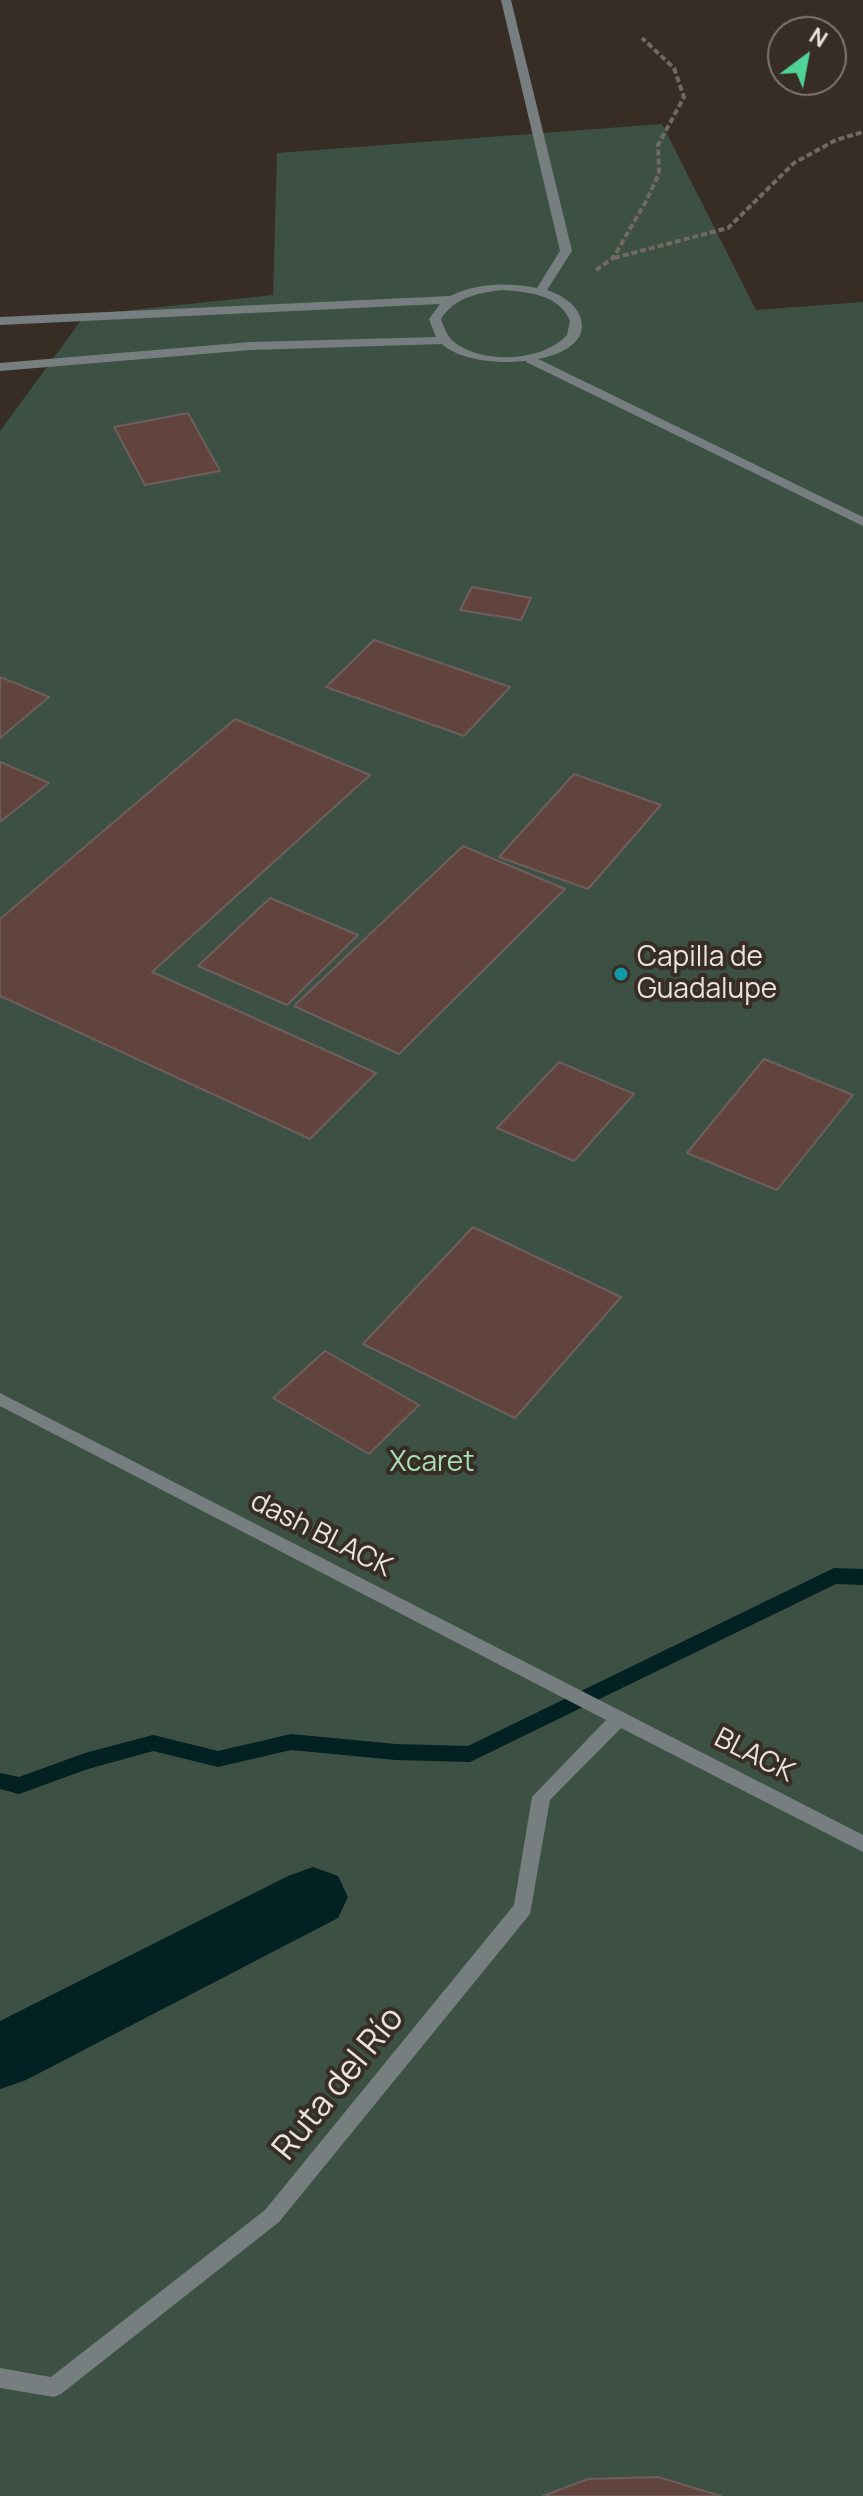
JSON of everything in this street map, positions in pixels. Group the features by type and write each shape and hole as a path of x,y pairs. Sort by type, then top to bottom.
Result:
{"street":[{"path":"506,0 566,251 540,292"},
{"path":"0,321 450,300 482,288 502,287 540,292 556,298 575,316 576,327 562,346 530,359 500,360 470,355 443,340 436,330 435,319 450,300"},
{"path":"0,367 251,346 443,340"},
{"path":"530,359 863,522"},
{"name":"dash BLACK","path":"0,1399 619,1718"},
{"name":"BLACK","path":"619,1718 863,1844"},
{"name":"Ruta del Río","path":"0,2378 54,2387 272,2216 523,1908 541,1797 619,1718"}],"path":[{"path":"613,258 659,174 658,145 684,97 674,68 642,38"},
{"path":"556,298 613,258 728,228 794,163 836,140 863,132"}],"green space":[{"name":"Xcaret","path":"662,124 756,310 863,302 863,2496 0,2496 0,431 85,315 273,295 277,153"}],"building":[{"path":"188,413 220,471 145,485 114,427"},
{"path":"472,587 531,598 521,620 460,610"},
{"path":"374,640 510,687 464,736 326,687"},
{"path":"0,677 49,697 0,738"},
{"path":"235,719 370,775 152,972 376,1073 310,1139 0,996 0,919"},
{"path":"0,762 49,783 0,822"},
{"path":"574,774 661,805 588,889 499,857"},
{"path":"463,846 565,889 399,1054 294,1006"},
{"path":"270,898 358,935 287,1005 198,966"},
{"path":"764,1059 853,1095 777,1190 687,1153"},
{"path":"559,1062 634,1094 574,1161 497,1128"},
{"path":"473,1227 621,1297 515,1418 363,1344"},
{"path":"325,1351 419,1405 369,1454 273,1398"},
{"path":"658,2477 721,2496 543,2496 588,2479"}],"waterway":[{"path":"0,1781 19,1786 85,1761 153,1743 218,1759 291,1742 396,1752 470,1754 834,1576 863,1577"},
{"path":"0,2057 313,1897"}],"place":[{"name":"Capilla de Guadalupe","path":"621,974"}]}
